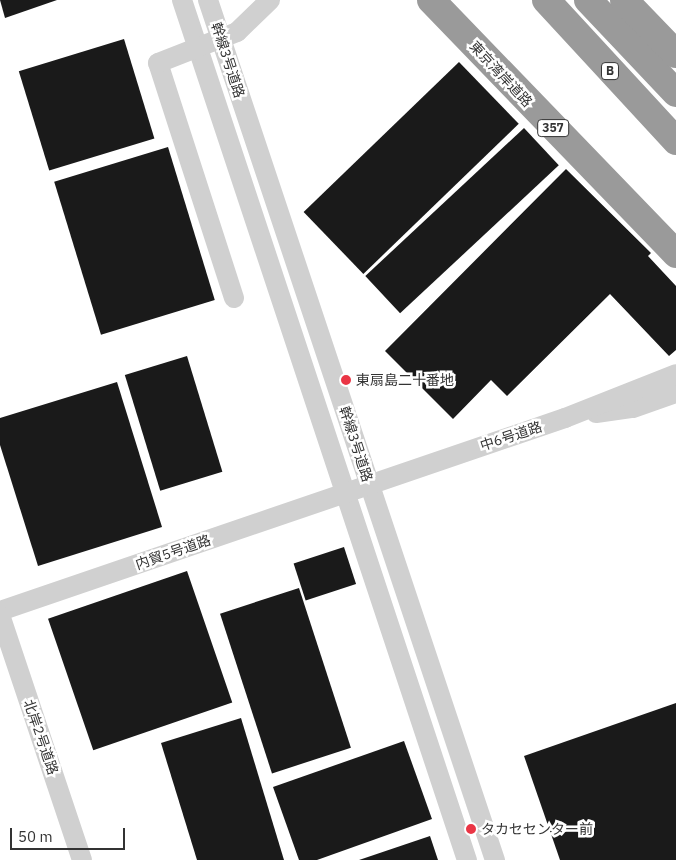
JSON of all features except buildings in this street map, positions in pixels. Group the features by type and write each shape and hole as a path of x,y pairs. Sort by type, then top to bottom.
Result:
{"highway":[{"name":"東京湾岸道路","path":"432,0 676,254"},
{"name":"B","path":"546,0 564,23 676,141"},
{"name":"B","path":"588,0 676,93"},
{"path":"624,0 676,54"},
{"path":"564,23 676,153"}],"street":[{"name":"幹線3号道路","path":"182,0 467,860"},
{"name":"幹線3号道路","path":"208,0 494,860"},
{"path":"234,298 158,62 237,32 270,0"},
{"name":"中6号道路","path":"345,493 565,418 676,374"},
{"path":"565,418 632,408 676,394"},
{"name":"内貿5号道路","path":"0,611 345,493"},
{"name":"北岸2号道路","path":"0,615 82,860"}],"place":[{"name":"東扇島二十番地","path":"346,380"},
{"name":"タカセセンター前","path":"471,829"}]}
